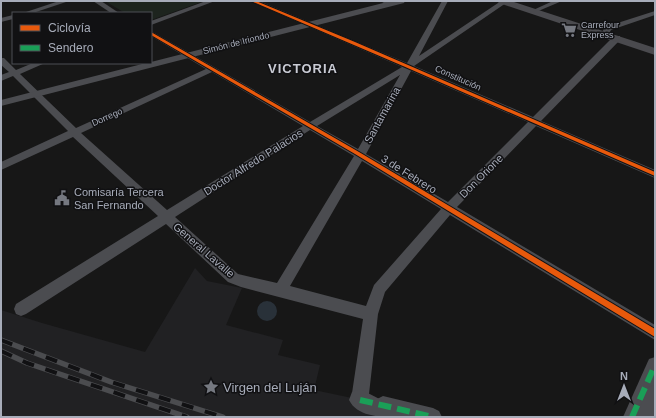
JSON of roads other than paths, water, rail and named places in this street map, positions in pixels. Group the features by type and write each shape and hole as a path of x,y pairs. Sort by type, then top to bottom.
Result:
{"main road":[{"path":"503,1 655,52"}],"street":[{"path":"29,12 66,1"},
{"path":"96,1 114,12"},
{"path":"152,23 212,1"},
{"name":"Constitución","path":"253,1 409,66 655,174"},
{"name":"Simón de Iriondo","path":"1,103 310,24 386,2 401,1"},
{"name":"Santamarina","path":"280,290 360,155 445,1"},
{"name":"Doctor Alfredo Palacios","path":"21,308 310,126 409,66 503,1"},
{"path":"534,11 559,1"},
{"path":"605,34 608,29 655,13"},
{"path":"1,20 12,17"},
{"name":"3 de Febrero","path":"152,34 360,155 655,333"},
{"name":"Don Orione","path":"360,400 371,314 379,289 448,209 617,38"},
{"name":"General Lavalle","path":"1,60 74,132 233,278 371,314"},
{"path":"1,78 38,64"},
{"name":"Dorrego","path":"1,166 212,69"},
{"path":"632,417 655,365"},
{"path":"647,417 655,395"},
{"path":"360,400 391,417"},
{"path":"360,400 433,417"}],"railway":[{"path":"1,340 111,382 223,417"},
{"path":"1,351 27,363 187,417"}],"place":[{"name":"Carrefour Express","path":"569,30"},
{"name":"Comisaría Tercera San Fernando","path":"62,198"},
{"name":"Virgen del Luján","path":"211,387"}],"district":[{"name":"VICTORIA","path":"303,68"}]}
